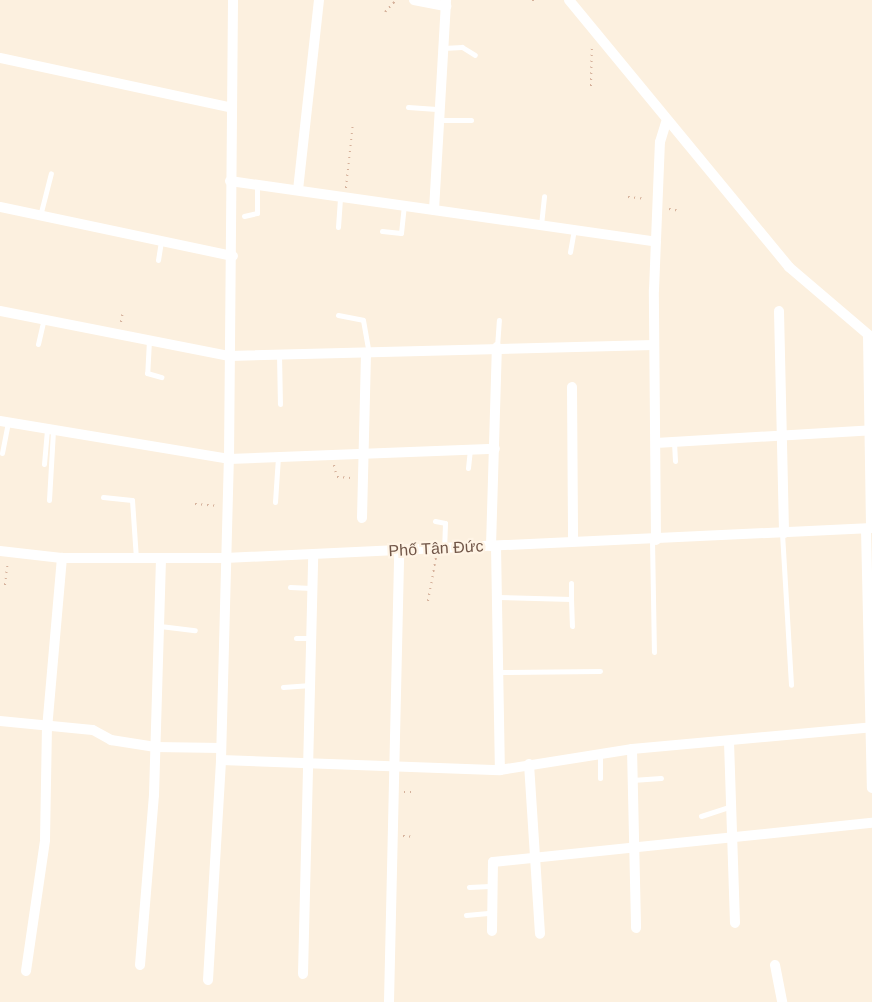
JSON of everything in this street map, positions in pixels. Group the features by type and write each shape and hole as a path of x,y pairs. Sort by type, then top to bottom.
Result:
{"street":[{"path":"208,980 221,760 229,459 233,256 228,107 233,0"},
{"path":"298,190 319,0"},
{"path":"414,0 446,3 434,210"},
{"path":"569,0 666,122 789,267 870,336 872,788"},
{"path":"0,58 228,107"},
{"path":"654,540 657,200 666,122"},
{"path":"230,181 656,242"},
{"path":"0,207 233,256"},
{"path":"0,311 230,356 497,347 654,345"},
{"path":"779,311 783,533"},
{"path":"497,347 493,546 497,597 500,770"},
{"path":"362,518 368,353"},
{"path":"572,387 573,541"},
{"path":"4,422 229,459 495,449"},
{"path":"656,443 782,433 871,430"},
{"name":"Phố Tân Đức","path":"5,552 62,558 225,558 573,541 654,540 870,528"},
{"path":"389,1002 399,551"},
{"path":"303,975 312,761 314,555"},
{"path":"26,971 45,840 47,729 62,558"},
{"path":"140,965 155,747 161,558"},
{"path":"0,721 47,729 93,730 111,740 155,747 221,748"},
{"path":"221,760 396,764 500,770 632,749 870,728"},
{"path":"729,742 735,923"},
{"path":"632,749 636,928"},
{"path":"529,765 540,934"},
{"path":"492,931 490,886 493,862 633,850 872,823"},
{"path":"775,965 782,1002"}],"lane":[{"path":"443,48 462,47 475,55"},
{"path":"408,107 471,120"},
{"path":"40,216 51,173"},
{"path":"244,216 256,213 257,184"},
{"path":"338,227 342,196"},
{"path":"542,225 544,196"},
{"path":"382,231 401,233 404,206"},
{"path":"570,252 574,230"},
{"path":"158,260 161,241"},
{"path":"338,315 363,320 368,353"},
{"path":"38,344 44,320"},
{"path":"497,347 499,320"},
{"path":"149,340 147,373 161,377"},
{"path":"279,354 280,404"},
{"path":"2,453 4,422"},
{"path":"44,464 50,430"},
{"path":"50,430 50,500"},
{"path":"674,442 675,461"},
{"path":"468,468 470,450"},
{"path":"275,502 278,457"},
{"path":"103,497 132,500 136,558"},
{"path":"435,521 445,523 440,548"},
{"path":"783,533 791,686"},
{"path":"654,540 654,652"},
{"path":"571,583 572,626"},
{"path":"290,587 313,588"},
{"path":"497,597 571,599"},
{"path":"160,626 195,630"},
{"path":"296,638 313,638"},
{"path":"498,672 600,671"},
{"path":"283,687 312,685"},
{"path":"600,754 600,778"},
{"path":"632,780 661,778"},
{"path":"701,816 731,806"},
{"path":"470,887 490,886"},
{"path":"466,915 491,913"}],"path":[{"path":"385,12 396,0"},
{"path":"591,86 590,46 600,41"},
{"path":"342,196 353,123"},
{"path":"628,197 657,200"},
{"path":"322,464 333,465 340,479 363,476"},
{"path":"195,504 227,507"},
{"path":"428,601 428,588 435,582 440,548"},
{"path":"4,585 5,552"}]}
